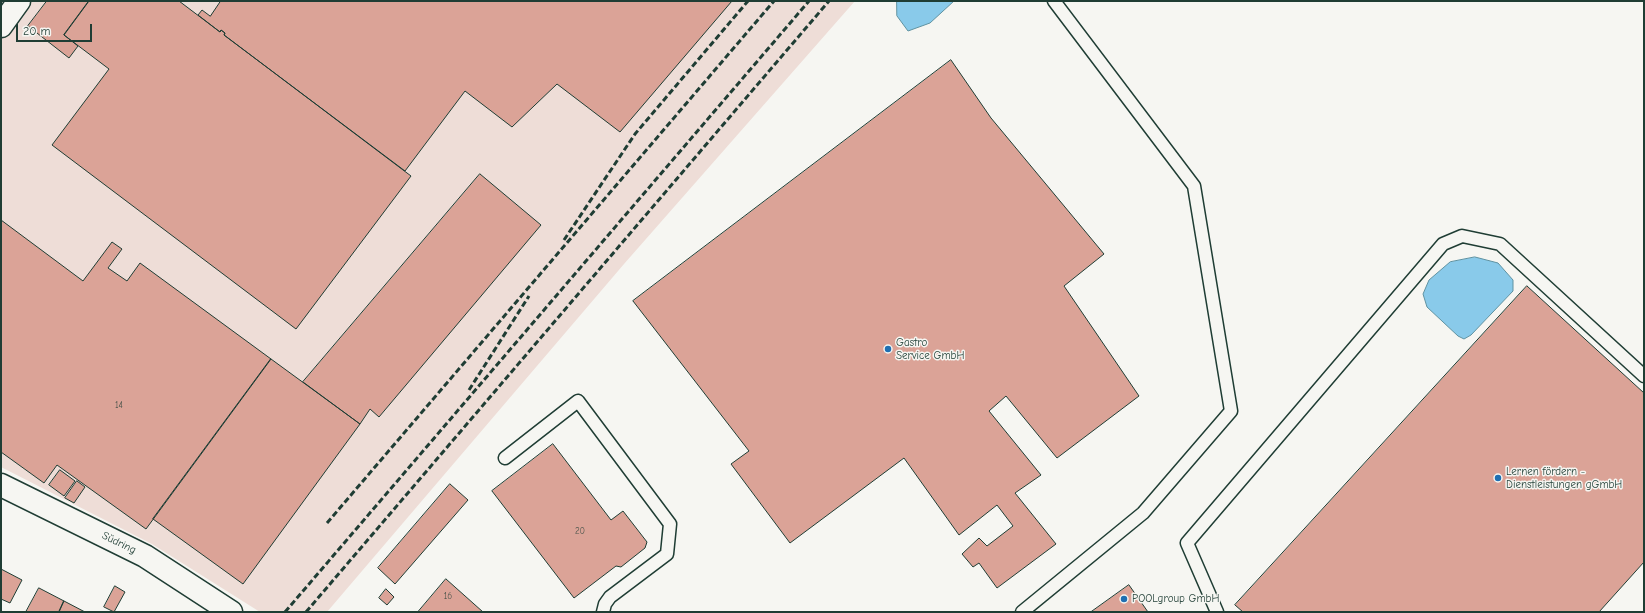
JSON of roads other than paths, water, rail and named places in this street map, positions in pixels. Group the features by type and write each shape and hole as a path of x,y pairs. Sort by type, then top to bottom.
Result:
{"street":[{"path":"1,26 19,1"},
{"name":"Südring","path":"1,485 145,556 231,612"}],"lane":[{"path":"1022,612 1143,513 1231,411 1194,186 1054,1"},
{"path":"1218,612 1187,543 1443,244 1462,236 1500,244 1644,376"},
{"path":"505,458 578,400 670,524 667,554 610,597 605,604 603,612"}],"water":[{"path":"897,1 954,1 930,23 908,31 897,16"},
{"path":"1475,257 1498,263 1513,280 1513,291 1471,335 1464,339 1458,336 1427,307 1423,294 1429,280 1450,262"}],"railway":[{"path":"564,240 635,134 748,1"},
{"path":"327,523 774,1"},
{"path":"285,612 809,1"},
{"path":"306,612 829,1"},
{"path":"469,390 529,296"}],"place":[{"name":"Gastro Service GmbH","path":"888,349"},
{"name":"Lernen fördern - Dienstleistungen gGmbH","path":"1498,478"},
{"name":"POOLgroup GmbH","path":"1124,599"}]}
